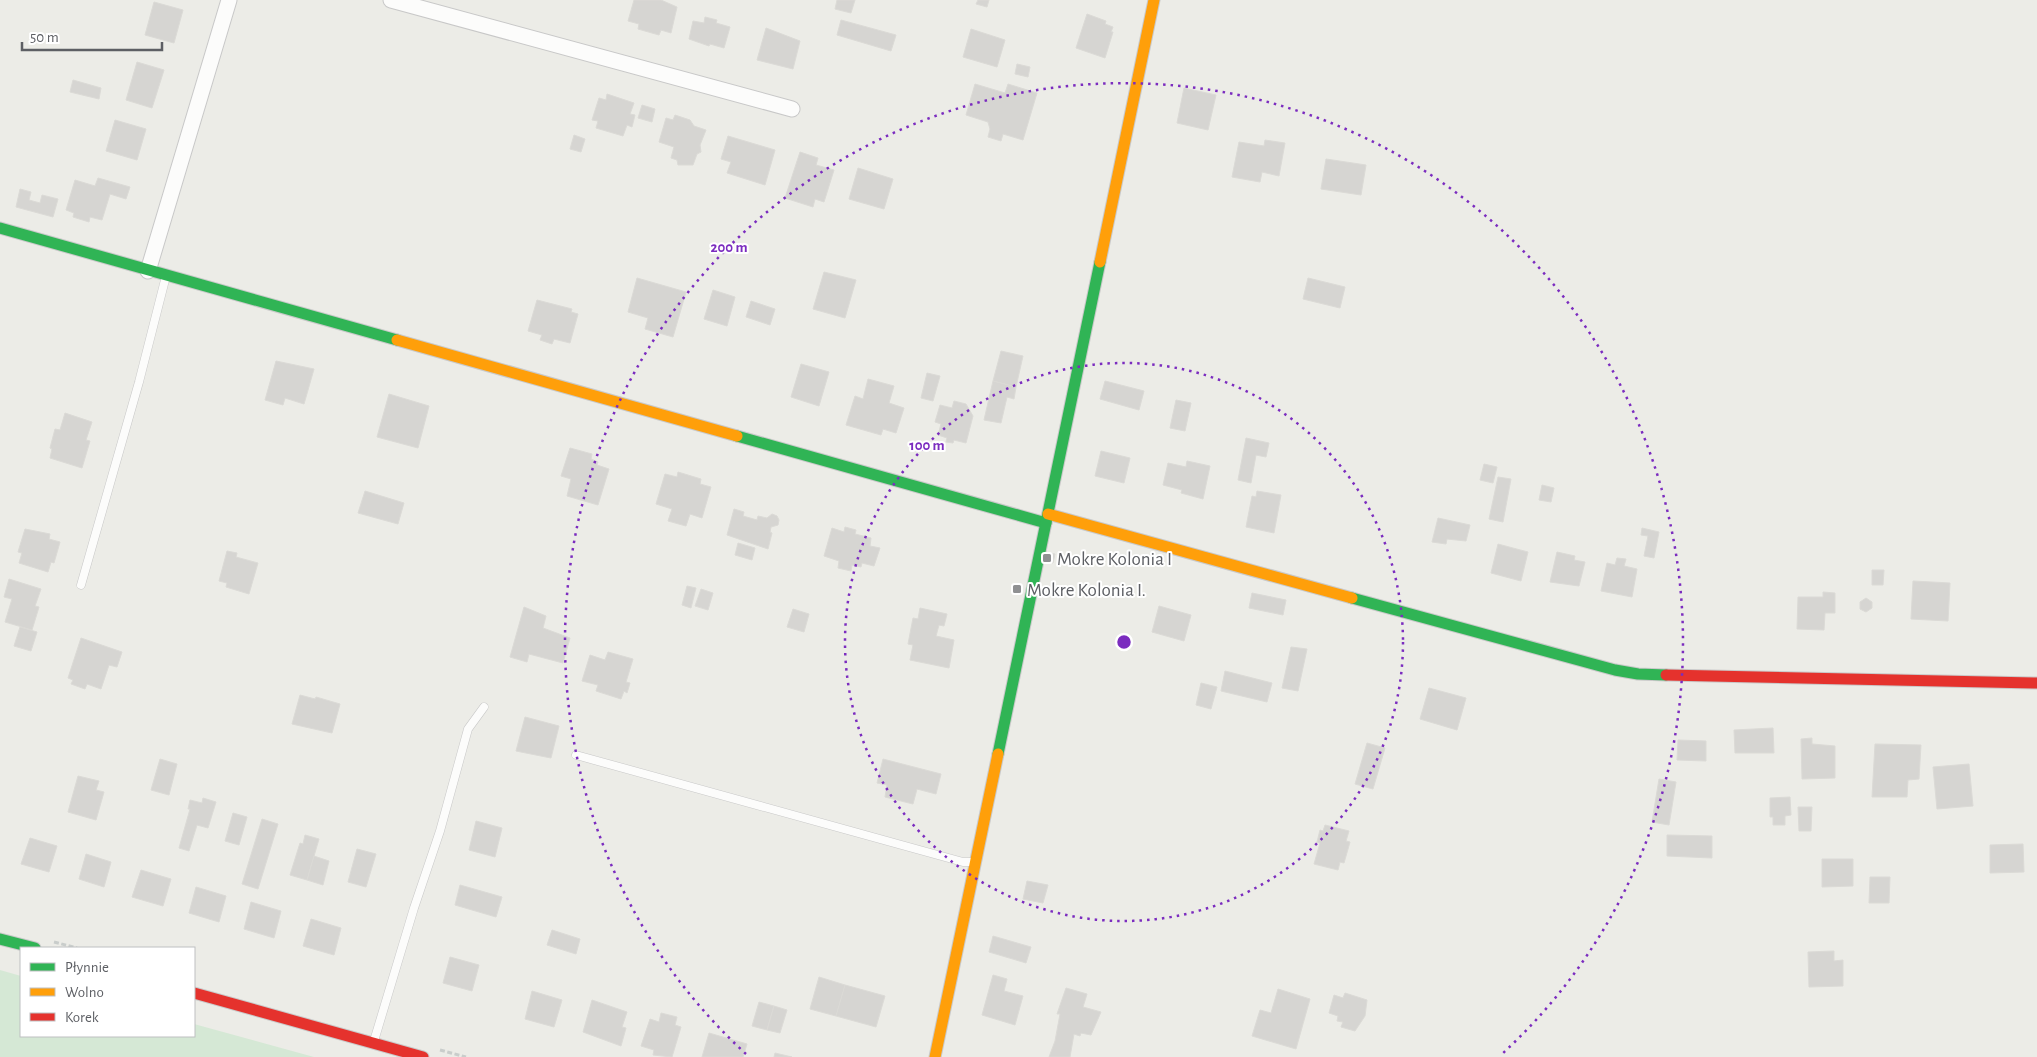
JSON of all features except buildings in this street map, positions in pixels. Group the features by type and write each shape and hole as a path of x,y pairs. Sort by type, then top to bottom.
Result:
{"street":[{"path":"148,271 229,0"},
{"path":"391,0 792,109"},
{"path":"934,1057 1154,0"},
{"path":"0,228 148,271 1047,519 1630,673 1664,677 2037,684"},
{"path":"0,938 32,947"},
{"path":"195,993 424,1057"}],"lane":[{"path":"81,585 139,382 166,276"},
{"path":"373,1043 440,831 468,729 484,707"},
{"path":"576,755 964,862 975,862"}],"green space":[{"path":"0,970 20,976 20,1037 195,1037 195,1024 314,1057 0,1057"}],"traffic: fast":[{"path":"0,228 397,340"},
{"path":"998,754 1100,262"},
{"path":"737,436 1046,523"},
{"path":"1352,598 1615,670 1638,674 1666,675"},
{"path":"0,939 31,947"}],"traffic: slow":[{"path":"1100,262 1154,0"},
{"path":"397,340 737,436"},
{"path":"1048,514 1352,598"},
{"path":"935,1057 998,754"}],"traffic: jam":[{"path":"1666,675 2037,683"},
{"path":"195,993 423,1057"}],"place":[{"name":"Mokre Kolonia I","path":"1047,558"},
{"name":"Mokre Kolonia I.","path":"1017,589"}]}
